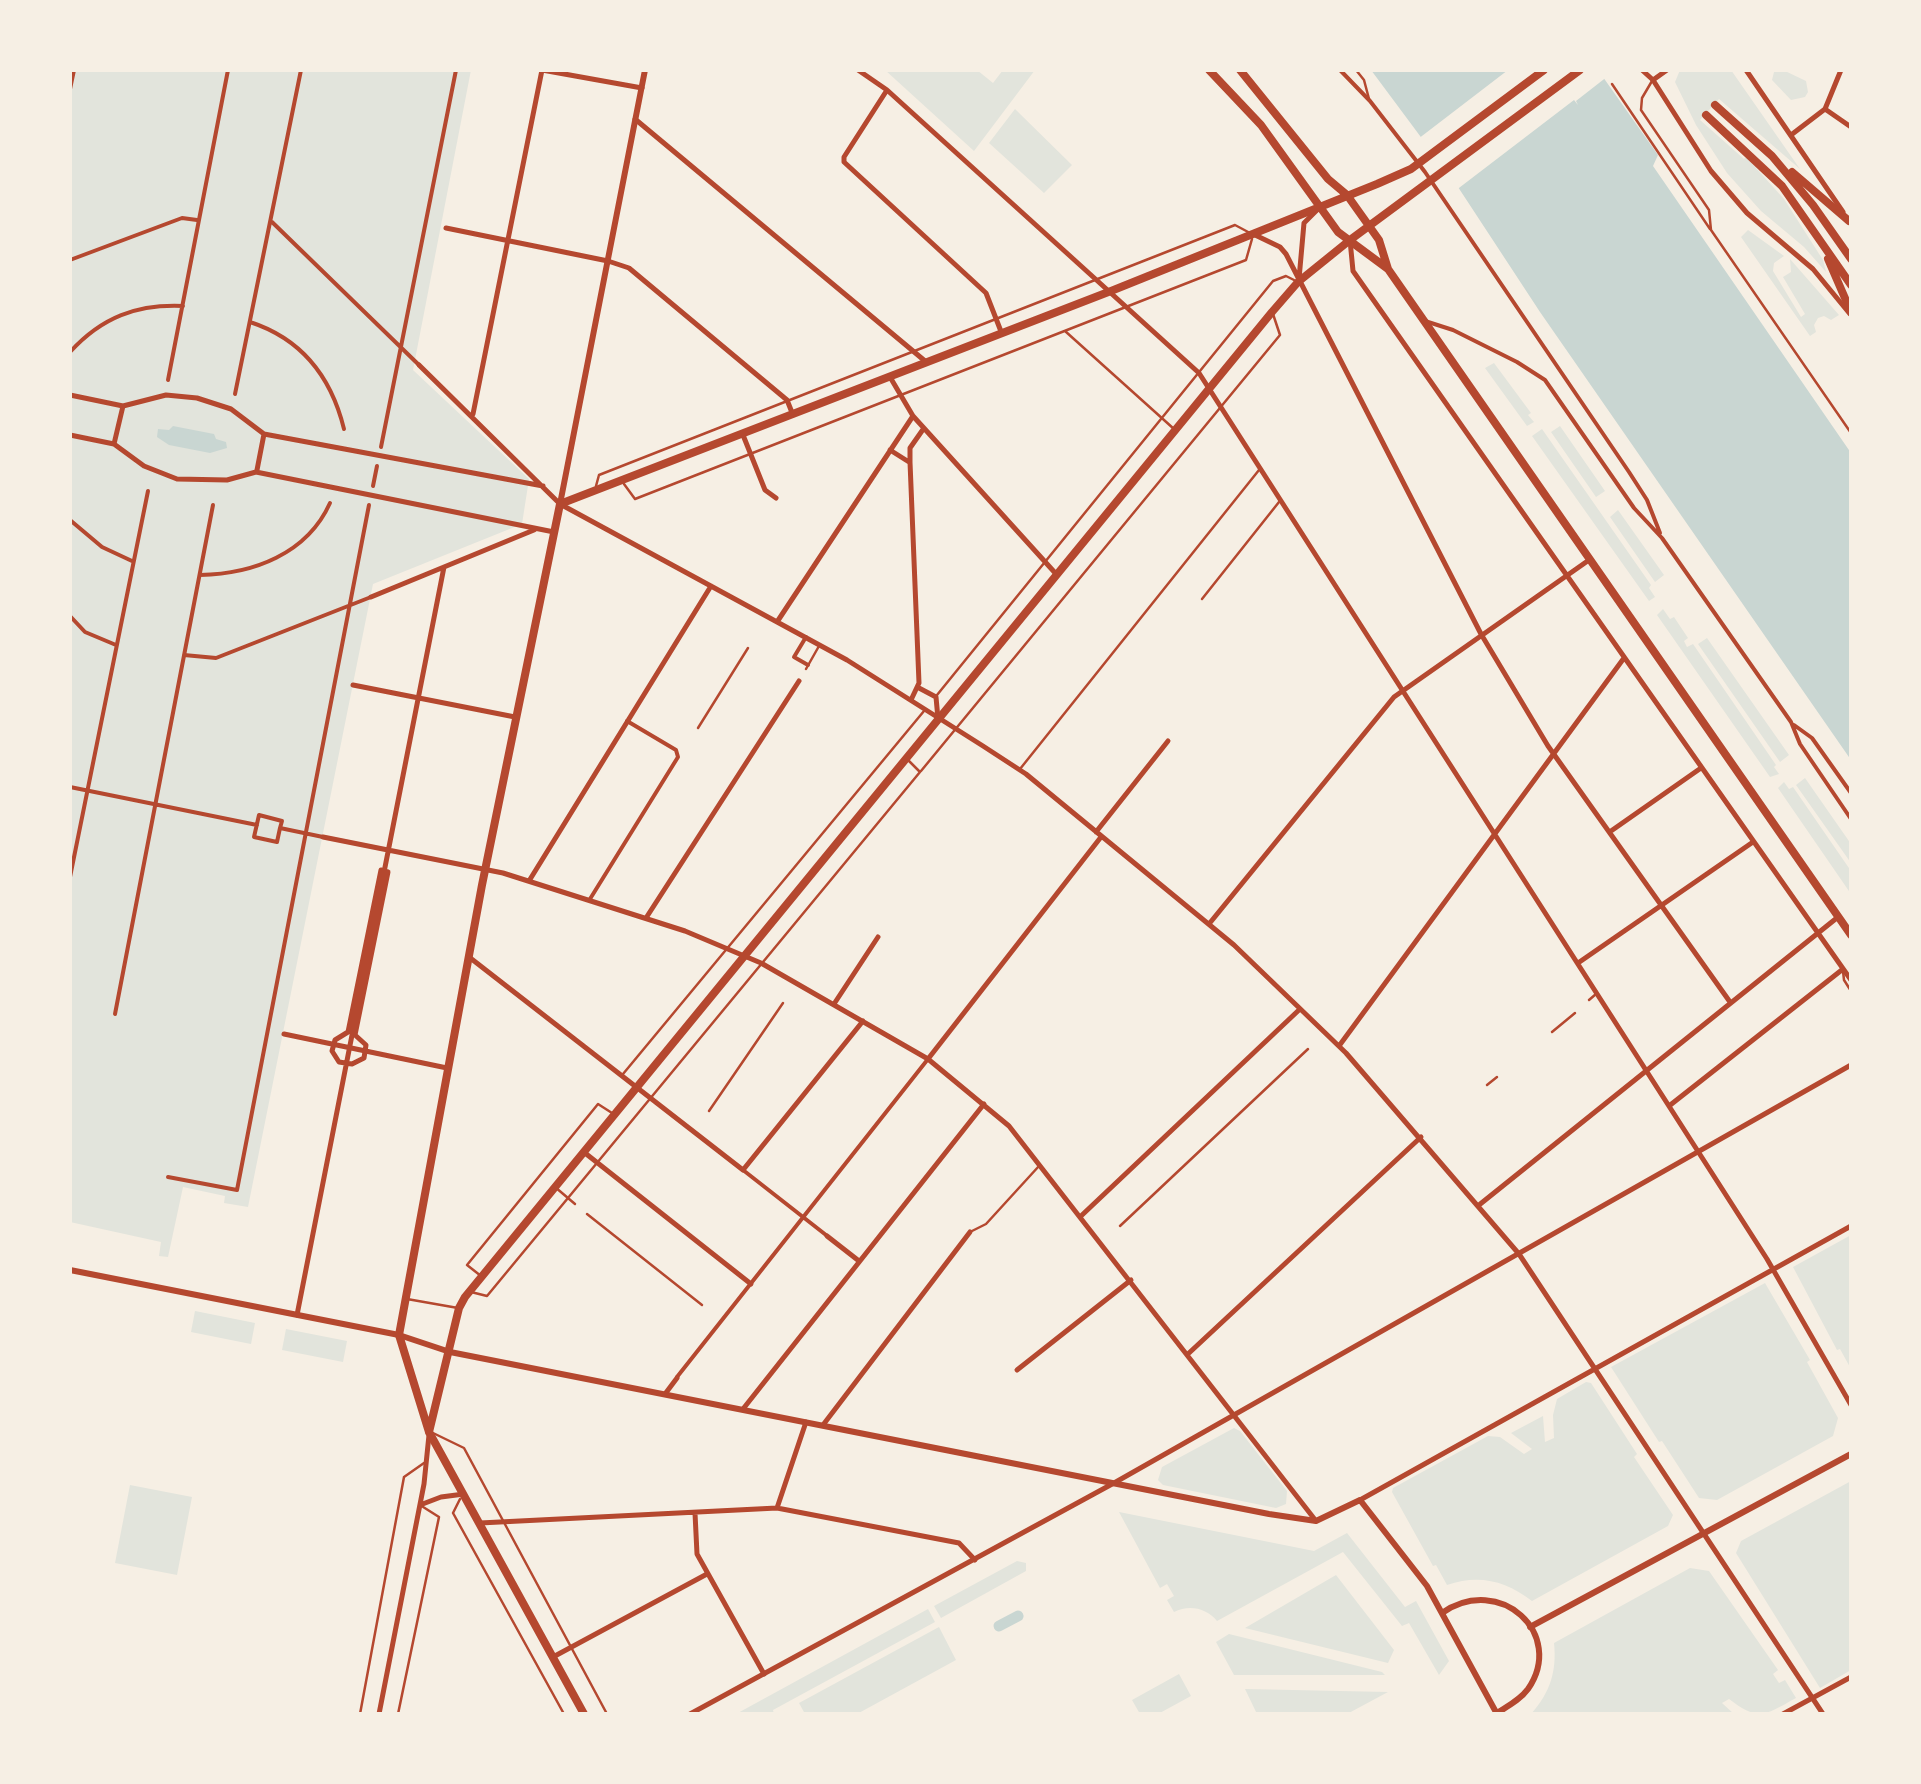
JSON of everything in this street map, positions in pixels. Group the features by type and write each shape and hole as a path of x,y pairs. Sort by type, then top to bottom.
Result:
{"main road":[{"path":"584,1714 429,1432 399,1335 485,869 645,70"},
{"path":"1209,70 1261,125 1338,232 1388,269"},
{"path":"1240,70 1370,226 1382,246 1388,269 1421,320 1851,936"},
{"path":"560,504 1111,292 1411,169 1544,70"},
{"path":"429,1432 460,1308 470,1292 1272,312 1298,282 1350,240 1580,70"},
{"path":"1715,105 1850,222"},
{"path":"1706,115 1769,172 1851,284"},
{"path":"1772,156 1851,259"},
{"path":"1821,241 1851,313"},
{"path":"70,1270 399,1335 450,1352 1316,1521 1360,1500 1427,1586 1497,1714 1519,1698 1534,1678 1538,1653 1530,1628 1510,1607 1491,1600 1465,1601 1442,1613"},
{"path":"1530,1628 1851,1454"}],"street":[{"path":"70,89 74,70"},
{"path":"168,380 228,70"},
{"path":"234,394 301,70"},
{"path":"381,447 456,70"},
{"path":"472,414 542,70 642,88"},
{"path":"858,70 886,90 1199,373 1773,1268 1851,1405"},
{"path":"1340,70 1426,172 1629,472 1647,500 1662,538"},
{"path":"1642,70 1653,80 1711,172 1748,213 1813,268 1851,313"},
{"path":"1651,70 1653,80"},
{"path":"1653,80 1667,70"},
{"path":"1746,70 1850,222"},
{"path":"1791,135 1825,109 1841,70"},
{"path":"886,90 844,162 986,293 1002,334"},
{"path":"1825,109 1851,127"},
{"path":"636,119 927,363"},
{"path":"1298,282 1304,223 1321,207"},
{"path":"70,260 182,218 199,221"},
{"path":"271,221 560,504 765,620 777,622 820,645 1019,770 1209,924 1300,1009 1322,1035 1339,1046 1421,1136 1519,1254 1824,1714"},
{"path":"446,228 628,268 787,400 793,415"},
{"path":"1253,234 1280,247 1480,634 1554,754 1730,1002"},
{"path":"1350,240 1353,271 1851,980"},
{"path":"70,352 99,326 124,312 153,306 183,306"},
{"path":"1421,320 1443,325 1545,380 1634,508 1662,538 1790,722 1800,744 1851,819"},
{"path":"250,322 273,329 307,355 330,389 344,429"},
{"path":"890,377 913,416 1056,575"},
{"path":"70,395 123,406 166,396 197,398 231,409 264,434 546,487"},
{"path":"114,444 123,406"},
{"path":"777,622 913,416"},
{"path":"911,700 919,688 910,448 924,428"},
{"path":"256,472 264,434"},
{"path":"743,434 765,490 776,498"},
{"path":"70,436 114,444 144,466 177,479 227,480 256,472 555,532"},
{"path":"890,450 910,462"},
{"path":"373,486 377,466"},
{"path":"70,877 148,492"},
{"path":"200,575 229,574 281,555 318,526 330,503"},
{"path":"115,1014 213,505"},
{"path":"168,1177 237,1190 369,505"},
{"path":"70,520 102,547 132,561"},
{"path":"184,655 216,658 536,528"},
{"path":"1209,924 1402,690 1589,560"},
{"path":"297,1315 444,567"},
{"path":"529,881 711,586"},
{"path":"70,616 85,632 116,645"},
{"path":"806,638 794,657 807,667"},
{"path":"1339,1046 1625,657"},
{"path":"646,918 799,680"},
{"path":"353,685 515,718"},
{"path":"919,688 936,696 938,719"},
{"path":"590,899 678,759 676,750 627,721"},
{"path":"1790,722 1812,738 1851,793"},
{"path":"664,1394 928,1059 1168,741"},
{"path":"1611,831 1701,768"},
{"path":"70,787 257,825"},
{"path":"259,816 282,821 280,828 276,842 254,837 259,816"},
{"path":"280,828 485,869 646,918 744,955 928,1059 1009,1126 1105,1241 1316,1521"},
{"path":"1578,963 1752,842"},
{"path":"381,870 384,871 388,872 356,1035 366,1045 364,1058 352,1064 339,1062 332,1051 334,1040 348,1032 381,870"},
{"path":"1479,1206 1838,917"},
{"path":"834,1004 878,937"},
{"path":"469,957 650,1098 697,1129 860,1261"},
{"path":"1669,1106 1844,969"},
{"path":"1081,1216 1300,1009"},
{"path":"744,1170 864,1021"},
{"path":"268,1032 448,1068"},
{"path":"690,1714 1114,1483 1851,1065"},
{"path":"742,1410 984,1104"},
{"path":"1189,1353 1421,1136"},
{"path":"582,1151 751,1284"},
{"path":"1360,1500 1851,1226"},
{"path":"823,1425 970,1232"},
{"path":"1017,1370 1131,1280"},
{"path":"777,1508 806,1422"},
{"path":"379,1714 420,1506 429,1432"},
{"path":"420,1506 441,1497 464,1494"},
{"path":"480,1523 777,1508 959,1543 975,1560"},
{"path":"696,1513 697,1554 764,1674"},
{"path":"553,1657 707,1574"},
{"path":"1783,1714 1851,1677"}],"lane":[{"path":"1356,70 1364,80 1370,101"},
{"path":"1653,80 1645,90 1641,110 1710,210 1711,230"},
{"path":"1612,84 1851,433"},
{"path":"595,492 598,474 912,350 1234,225 1253,234 1246,260 635,499 622,482"},
{"path":"936,696 1274,281 1286,276 1298,282"},
{"path":"470,1292 487,1296 1280,335 1272,312"},
{"path":"1064,331 1176,430"},
{"path":"1019,770 1260,469"},
{"path":"1202,599 1280,500"},
{"path":"807,667 820,645"},
{"path":"698,728 748,648"},
{"path":"622,1075 925,710"},
{"path":"905,758 920,772"},
{"path":"1844,969 1844,980 1851,991"},
{"path":"1589,1000 1597,993"},
{"path":"709,1111 783,1003"},
{"path":"1552,1032 1575,1012"},
{"path":"1120,1226 1308,1049"},
{"path":"1487,1086 1497,1076"},
{"path":"482,1277 466,1265 598,1104 613,1113"},
{"path":"970,1232 986,1224 1040,1165"},
{"path":"554,1186 576,1204"},
{"path":"587,1214 702,1305"},
{"path":"406,1299 460,1308"},
{"path":"714,1314 722,1321"},
{"path":"429,1432 464,1448 607,1714"},
{"path":"360,1714 404,1477 426,1462"},
{"path":"464,1494 455,1504 453,1514 564,1714"},
{"path":"398,1714 439,1517 420,1506"}],"shaded area":[{"path":"70,70 471,70 413,370 529,479 522,524 373,584 248,1207 224,1203 225,1196 183,1187 168,1257 159,1256 161,1242 70,1222"},
{"path":"885,70 977,70 993,83 1003,70 1035,70 974,151"},
{"path":"1371,70 1598,70 1658,155 1653,166 1851,453 1851,760 1540,312 1458,187"},
{"path":"1680,70 1731,70 1800,169 1719,99 1700,120 1746,157 1784,199 1823,260 1826,272 1727,173 1696,125 1675,82"},
{"path":"1783,70 1806,81 1805,97 1791,100 1772,80 1774,72"},
{"path":"1015,109 1072,165 1044,193 989,143"},
{"path":"1748,230 1784,256 1774,263 1773,271 1801,317 1805,314 1783,277 1791,272 1790,259 1839,315 1831,320 1818,318 1816,332 1810,336 1741,237"},
{"path":"1494,363 1534,422 1527,426 1485,368"},
{"path":"173,426 214,434 216,439 226,442 227,448 210,453 169,445 157,437 158,429 169,430"},
{"path":"1560,426 1605,491 1596,497 1551,432"},
{"path":"1542,429 1651,585 1655,597 1649,601 1532,436"},
{"path":"1618,510 1664,575 1655,582 1610,517"},
{"path":"1663,609 1670,619 1674,617 1688,638 1684,641 1687,647 1693,644 1779,774 1770,777 1657,615"},
{"path":"1707,638 1789,755 1780,762 1698,644"},
{"path":"1805,778 1851,844 1851,863 1796,785"},
{"path":"1784,782 1789,789 1793,787 1851,871 1851,894 1778,788"},
{"path":"1851,1235 1851,1369 1793,1267"},
{"path":"1765,1283 1838,1418 1833,1436 1717,1500 1699,1498 1611,1367"},
{"path":"195,1311 255,1323 251,1344 191,1332"},
{"path":"286,1329 347,1341 343,1362 282,1350"},
{"path":"1586,1382 1591,1383 1673,1515 1668,1526 1532,1601 1492,1581 1447,1585 1393,1488 1488,1436 1500,1437 1524,1454 1532,1449 1511,1433 1543,1416 1545,1442 1554,1438 1557,1399"},
{"path":"1234,1428 1287,1491 1286,1504 1276,1508 1163,1485 1158,1480 1162,1467"},
{"path":"1851,1481 1851,1670 1820,1688 1736,1553 1741,1541"},
{"path":"130,1485 192,1497 177,1575 115,1563"},
{"path":"1119,1512 1314,1551 1347,1533 1405,1607 1416,1601 1449,1661 1439,1675 1409,1623 1402,1626 1343,1552 1217,1621 1197,1609 1174,1612 1167,1600 1174,1596 1167,1584 1160,1588"},
{"path":"1017,1561 1026,1563 1026,1571 941,1618 934,1606"},
{"path":"1690,1568 1709,1571 1778,1670 1773,1674 1779,1683 1785,1680 1796,1698 1762,1714 1748,1711 1729,1699 1722,1703 1734,1714 1531,1714 1551,1681 1554,1643"},
{"path":"1336,1575 1394,1650 1388,1663 1245,1628"},
{"path":"928,1609 935,1622 773,1710 774,1714 736,1714"},
{"path":"939,1627 956,1660 857,1714 805,1714 799,1703"},
{"path":"1229,1634 1385,1675 1234,1675 1216,1642"},
{"path":"1179,1674 1191,1696 1158,1714 1140,1714 1132,1700"},
{"path":"1245,1689 1388,1692 1347,1714 1257,1714"}],"pier":[{"path":"1508,70 1604,70 1608,76 1576,101 1578,105 1574,100 1455,191 1418,139"}],"waterway":[{"path":"999,1626 1018,1616"}]}
